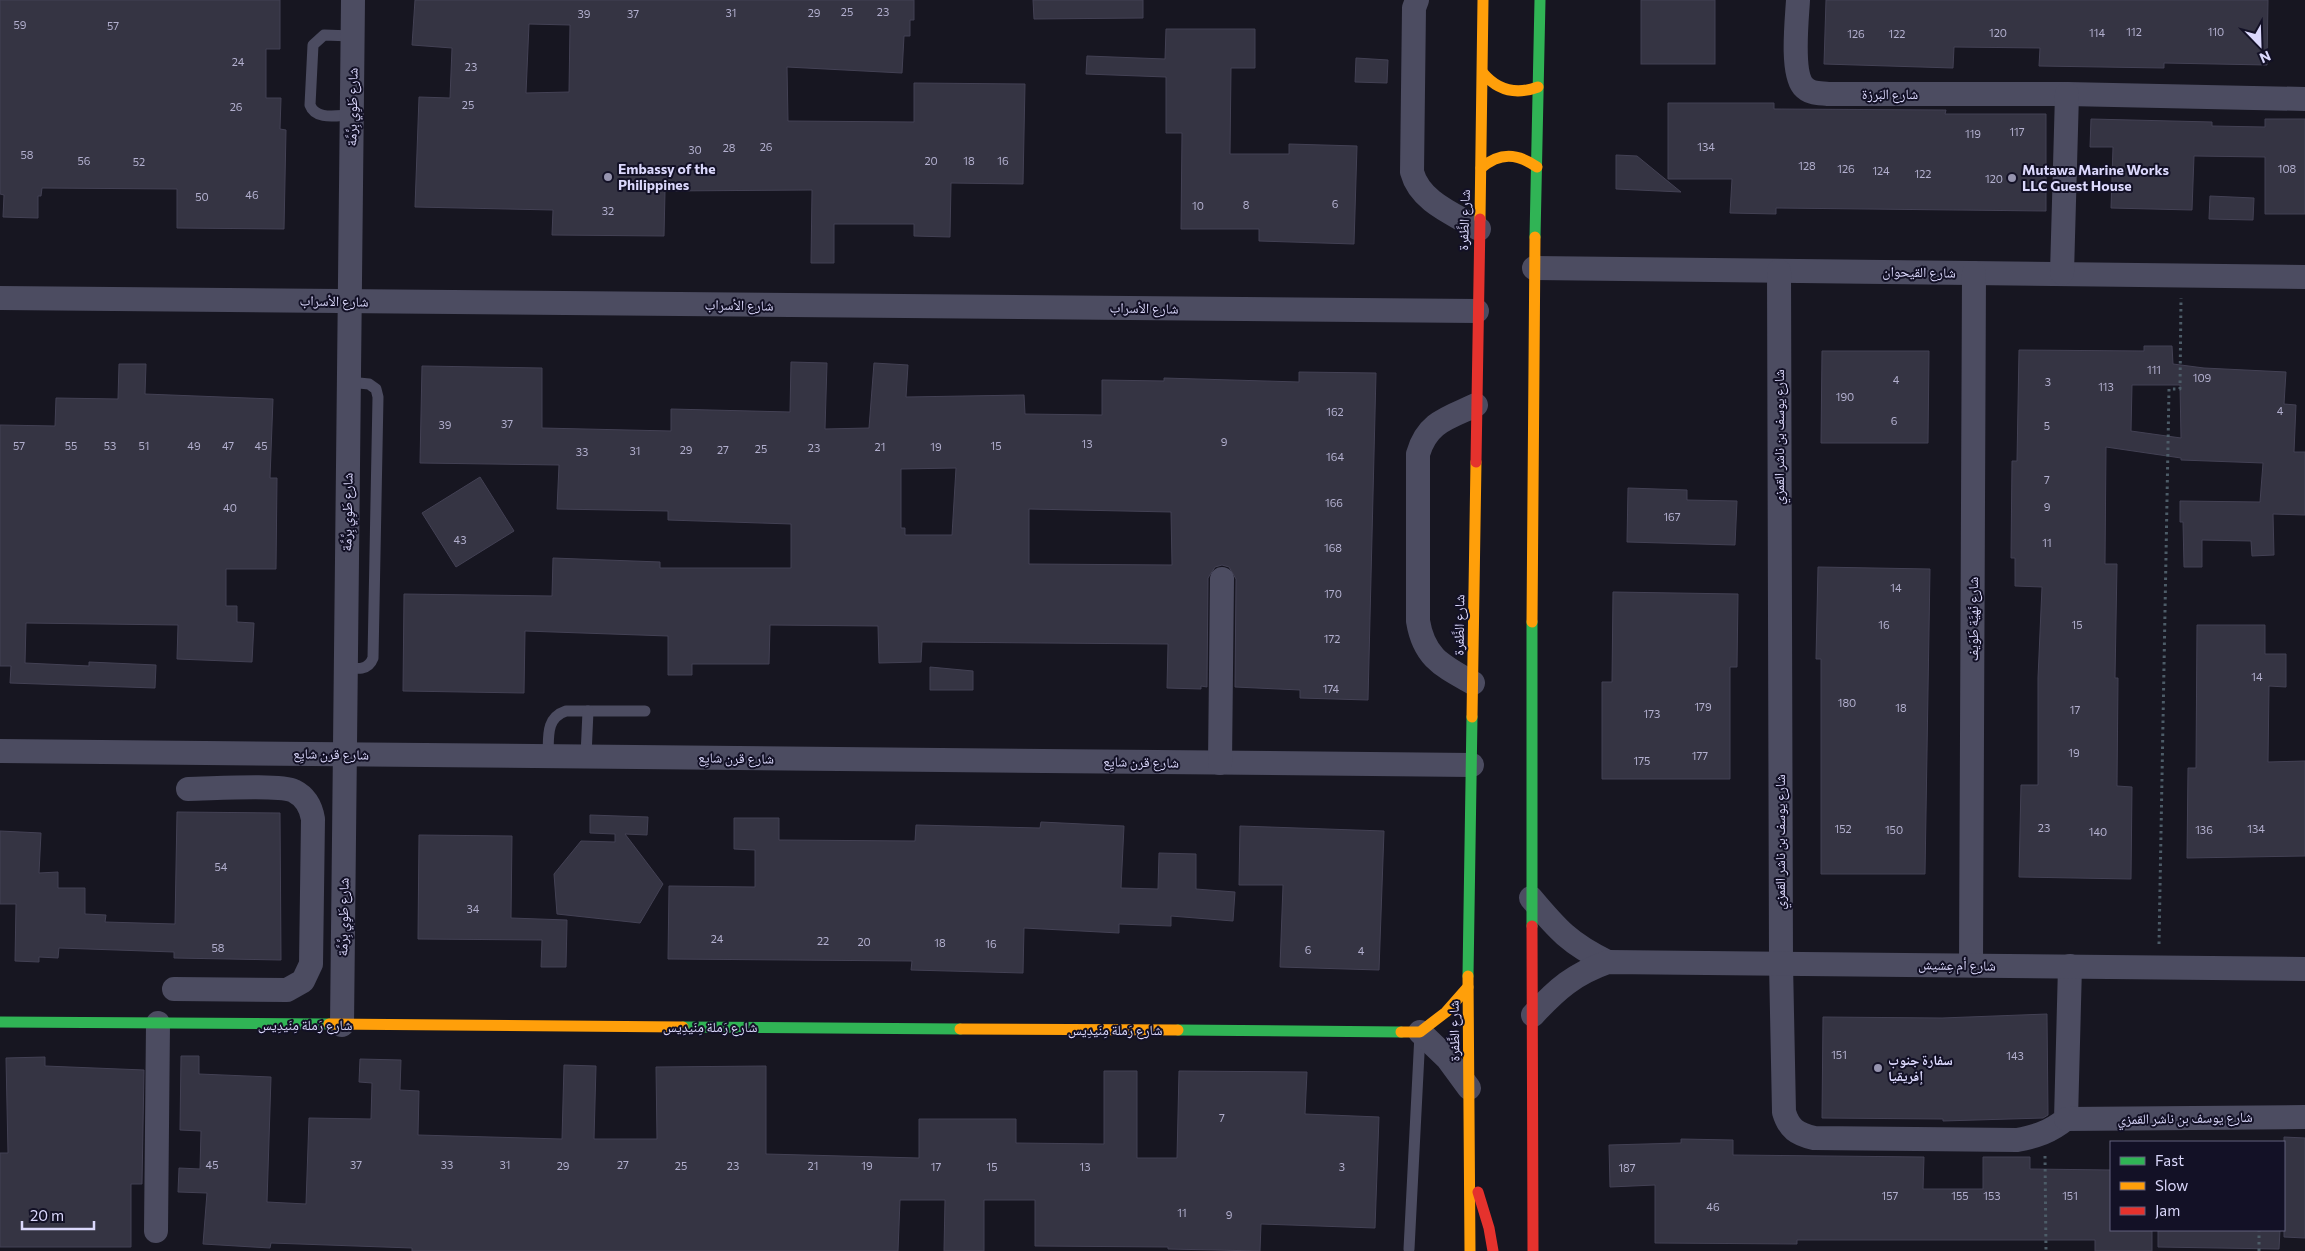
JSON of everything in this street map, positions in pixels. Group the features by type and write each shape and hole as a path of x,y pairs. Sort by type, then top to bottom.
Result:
{"main road":[{"name":"شارع الظَّفرة","path":"1470,1251 1468,987 1483,0"},
{"path":"1533,1251 1531,898 1534,268 1540,0"},
{"path":"1483,73 1489,82 1507,92 1528,92 1538,87"},
{"path":"1481,168 1498,156 1509,154 1529,160 1537,167"},
{"path":"1420,1032 1446,1012 1468,987"},
{"name":"شارع رَملة مِنَيدِيس","path":"0,1022 1420,1032"},
{"path":"1469,1168 1482,1201 1493,1251"}],"street":[{"name":"شارع طَوِي بِرِّمَّة","path":"342,1025 353,0"},
{"path":"1417,0 1414,8 1412,172 1414,181 1426,197 1479,229"},
{"name":"شارع البَرزة","path":"1798,0 1797,71 1802,85 1811,93 2067,94 2305,99"},
{"path":"2062,273 2067,94"},
{"name":"شارع القيحوان","path":"1534,268 2305,276"},
{"name":"شارع يوسف بن ناشر القمزي","path":"1779,271 1781,963 1784,1112 1788,1124 1795,1132 1814,1138 2016,1140 2038,1136 2059,1124 2305,1116"},
{"name":"شارع نَهيَّة طَوَيف","path":"1971,965 1974,273"},
{"name":"شارع الأسراب","path":"0,298 1477,311"},
{"path":"1473,683 1439,664 1425,646 1420,634 1418,622 1418,454 1424,438 1434,425 1476,405"},
{"path":"1220,763 1222,580"},
{"name":"شارع قرن شايِع","path":"0,750 1472,765"},
{"path":"174,989 278,991 295,986 308,973 311,964 312,810 302,796 285,789 188,789"},
{"path":"312,893 343,893"},
{"name":"شارع أم عِشيش","path":"1531,898 1566,938 1582,949 1608,962"},
{"name":"شارع أم عِشيش","path":"1532,1015 1567,981 1585,970 1608,962 2305,969"},
{"path":"2059,1124 2070,966"},
{"path":"156,1231 158,1023"},
{"path":"1420,1032 1447,1058 1469,1088"}],"lane":[{"path":"352,36 324,35 313,45 310,105 312,110 320,116 352,115"},
{"path":"548,756 549,730 554,717 566,711 645,711"},
{"path":"586,756 588,711"},
{"path":"1408,1249 1420,1032"}],"path":[{"path":"2159,968 2170,389 2180,388 2182,275"},
{"path":"2046,1251 2045,1148 2059,1124"},
{"path":"2259,1251 2260,1231"}],"building":[{"path":"0,0 280,0 280,49 266,49 266,98 281,98 280,129 286,130 284,229 177,228 177,189 42,188 41,196 38,196 38,218 3,217 4,195 0,194"},
{"path":"415,0 914,0 914,20 910,20 910,36 904,36 902,73 787,67 788,121 914,122 914,83 1025,84 1023,184 951,183 950,237 914,236 914,224 834,224 834,263 811,263 812,190 665,191 664,236 552,235 553,210 415,207 419,97 450,98 452,48 412,45","holes":["529,24 570,25 569,92 526,93"]},
{"path":"1033,0 1143,0 1143,18 1034,19"},
{"path":"1641,0 1715,0 1715,64 1641,64"},
{"path":"1826,0 2268,0 2267,65 2164,63 2164,68 2039,66 2040,48 1954,47 1953,68 1824,64"},
{"path":"1166,29 1255,29 1255,68 1231,68 1230,154 1289,154 1289,144 1357,146 1354,244 1259,241 1259,229 1181,229 1182,133 1166,133 1166,77 1086,74 1087,56 1165,59"},
{"path":"1356,58 1388,60 1387,83 1355,82"},
{"path":"1668,103 1774,103 1774,109 1946,110 1945,114 2046,114 2046,211 1776,208 1776,214 1730,213 1732,179 1668,179"},
{"path":"2091,119 2212,122 2212,126 2265,127 2265,119 2305,119 2305,214 2265,214 2265,157 2194,156 2192,210 2111,208 2113,147 2090,147"},
{"path":"1616,155 1637,156 1681,192 1616,189"},
{"path":"2210,196 2254,198 2253,220 2209,219"},
{"path":"2144,346 2172,346 2173,364 2204,368 2286,372 2284,404 2296,405 2294,452 2305,452 2305,515 2273,514 2274,555 2252,556 2251,541 2202,540 2202,567 2184,567 2183,522 2180,522 2180,501 2260,502 2263,463 2181,460 2181,458 2106,447 2105,564 2117,564 2115,678 2118,678 2117,786 2132,787 2131,879 2019,877 2021,785 2038,785 2038,678 2042,587 2015,586 2015,558 2011,558 2012,461 2017,461 2019,350 2144,351","holes":["2132,385 2180,385 2181,438 2131,431"]},
{"path":"1822,351 1929,351 1928,443 1821,443"},
{"path":"791,362 827,363 825,429 869,428 874,363 908,365 906,397 1024,395 1025,414 1102,415 1102,380 1164,381 1164,378 1299,382 1299,372 1376,373 1368,700 1300,698 1300,690 1235,687 1236,579 1229,567 1222,565 1215,567 1208,578 1207,687 1201,686 1201,689 1167,688 1168,644 922,642 921,662 879,663 878,626 770,625 769,664 692,664 692,675 668,675 668,636 525,631 524,693 403,691 404,594 552,596 553,558 660,562 660,568 791,568 791,524 668,520 668,511 557,509 559,465 420,463 422,366 542,368 542,428 671,431 671,409 790,412","holes":["956,468 952,535 905,535 905,528 901,528 901,469","1029,509 1171,512 1172,565 1029,564"]},
{"path":"119,364 146,364 145,394 273,399 270,478 277,478 276,569 226,569 226,606 237,606 237,622 254,623 252,662 177,659 178,625 26,623 25,663 89,666 89,662 156,665 155,688 10,683 11,666 0,666 0,425 55,426 56,398 118,399"},
{"path":"480,477 514,531 456,567 422,513"},
{"path":"1628,488 1687,490 1687,500 1737,501 1735,545 1627,542"},
{"path":"1818,567 1930,569 1925,874 1821,874 1821,659 1816,659"},
{"path":"1613,592 1738,594 1737,667 1730,667 1730,779 1602,779 1602,682 1612,682"},
{"path":"2197,625 2265,625 2265,654 2286,654 2286,687 2269,686 2268,762 2305,761 2305,856 2187,858 2188,768 2196,768"},
{"path":"930,667 973,671 973,690 930,690"},
{"path":"177,812 280,813 281,960 174,958 174,952 59,948 58,958 39,957 39,962 15,961 16,904 0,904 0,831 41,833 39,873 58,872 58,888 85,888 85,914 106,915 105,922 175,924"},
{"path":"590,815 648,817 647,835 625,834 663,884 640,923 557,914 554,874 581,841 615,842 615,834 590,833"},
{"path":"734,818 779,818 779,840 915,841 916,825 1040,828 1041,822 1124,826 1121,888 1158,889 1159,853 1196,854 1196,889 1235,892 1233,921 1171,916 1171,926 1119,924 1119,933 1024,928 1023,973 911,970 912,961 668,959 669,886 755,887 755,850 734,849"},
{"path":"1240,826 1384,831 1379,970 1280,967 1283,885 1239,885"},
{"path":"419,835 512,836 511,918 567,920 566,967 541,967 542,940 418,939"},
{"path":"2047,1014 2048,1115 2043,1118 1943,1121 1943,1119 1822,1118 1823,1017 1942,1018"},
{"path":"181,1056 199,1056 199,1074 271,1077 267,1202 306,1204 309,1118 371,1119 372,1083 359,1082 360,1059 401,1060 400,1090 419,1091 418,1135 562,1139 564,1065 596,1066 594,1139 657,1139 656,1067 766,1066 766,1154 919,1158 919,1119 1016,1119 1016,1143 1104,1144 1104,1071 1137,1071 1137,1158 1177,1158 1179,1071 1307,1072 1305,1114 1379,1117 1375,1228 1261,1224 1260,1251 1168,1249 1168,1247 1035,1246 1035,1200 984,1200 984,1251 944,1251 945,1200 900,1200 898,1251 412,1251 412,1248 271,1243 270,1248 203,1244 207,1193 178,1192 179,1168 200,1169 201,1131 180,1130"},
{"path":"45,1057 45,1066 144,1070 142,1184 131,1184 131,1247 0,1247 0,1153 8,1153 6,1058"},
{"path":"2284,1137 2305,1138 2305,1238 2284,1237"},
{"path":"1681,1139 1733,1140 1733,1155 1924,1157 1923,1189 1983,1189 1983,1157 2030,1157 2030,1169 2110,1170 2110,1231 2152,1231 2152,1251 2095,1251 2095,1240 1797,1240 1797,1244 1655,1243 1655,1185 1610,1187 1609,1145 1681,1143"},
{"path":"2158,1231 2280,1231 2279,1249 2158,1247"}],"traffic: fast":[{"path":"1535,237 1540,0"},
{"path":"1532,622 1532,926"},
{"path":"1468,976 1472,717"},
{"path":"0,1022 329,1024"},
{"path":"683,1027 960,1029"},
{"path":"1178,1030 1401,1032"}],"traffic: slow":[{"path":"1480,219 1483,0"},
{"path":"1483,73 1495,84 1508,90 1522,91 1538,87"},
{"path":"1481,168 1495,159 1509,156 1530,162 1537,167"},
{"path":"1532,622 1535,237"},
{"path":"1472,717 1476,462"},
{"path":"1468,976 1470,1251"},
{"path":"1401,1032 1420,1032 1446,1012 1468,987"},
{"path":"329,1024 683,1027"},
{"path":"960,1029 1178,1030"}],"traffic: jam":[{"path":"1476,462 1480,219"},
{"path":"1532,926 1533,1251"},
{"path":"1478,1192 1489,1228 1493,1251"}],"place":[{"name":"Embassy of the Philippines","path":"608,177"},
{"name":"Mutawa Marine Works LLC Guest House","path":"2012,178"},
{"name":"سفارة جنوب إفريقيا","path":"1878,1068"}]}
